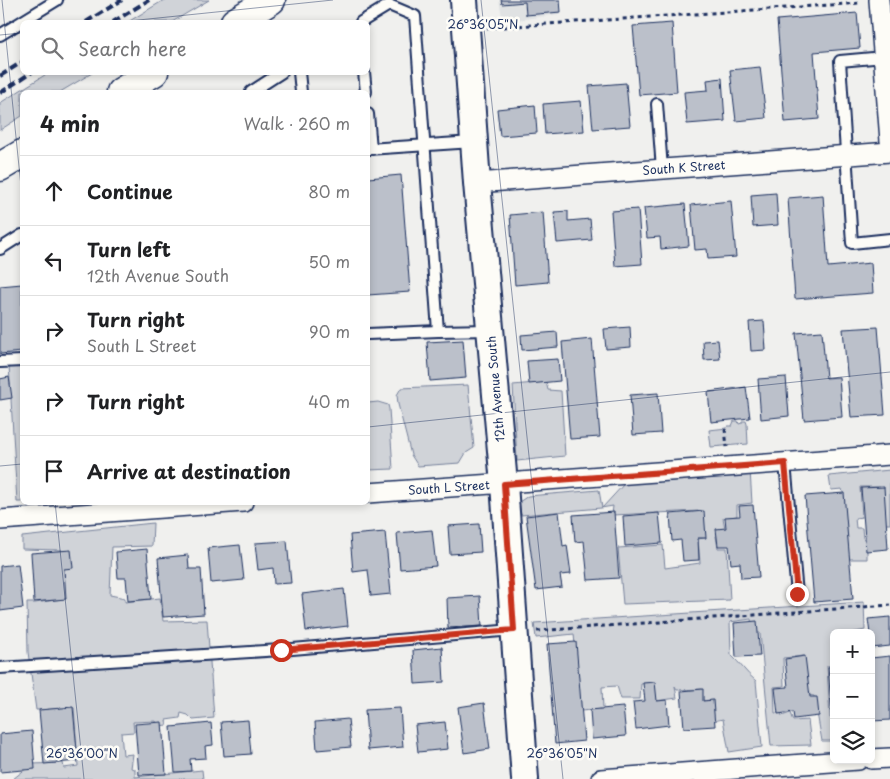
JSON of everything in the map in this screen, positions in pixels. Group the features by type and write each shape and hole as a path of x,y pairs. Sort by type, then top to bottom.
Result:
{"main road":[{"path":"238,20 271,0"},
{"path":"124,90 149,75"},
{"path":"0,167 20,155"}],"street":[{"name":"12th Avenue South","path":"464,0 474,142 504,484 523,631 525,779"},
{"path":"871,2 884,57 890,142"},
{"name":"South K Street","path":"478,183 890,152"},
{"name":"South L Street","path":"370,494 890,455"},
{"path":"0,520 85,508 164,505"},
{"path":"875,759 890,758"},
{"path":"601,779 830,762"}],"lane":[{"path":"22,20 46,3 57,0"},
{"path":"364,20 389,5 415,16 438,331"},
{"path":"0,35 20,21"},
{"path":"884,57 840,61 852,242 890,239"},
{"path":"254,90 277,75"},
{"path":"299,75 301,90"},
{"path":"364,75 366,90"},
{"path":"657,104 662,169"},
{"path":"370,149 474,142"},
{"path":"0,249 20,236"},
{"path":"370,334 490,330"},
{"path":"0,362 20,361"},
{"path":"785,463 797,594"},
{"path":"0,668 281,650 523,631"}],"path":[{"path":"482,28 871,2"},
{"path":"725,429 727,448"},
{"path":"523,631 890,605"}],"shaded area":[{"path":"164,0 209,0 175,20 131,20"},
{"path":"499,0 560,0 560,14 503,22"},
{"path":"45,75 89,75 63,90 21,90"},
{"path":"20,90 20,117 0,130 0,103"},
{"path":"20,364 20,502 17,502 9,365"},
{"path":"546,382 548,390 561,391 565,456 517,461 513,385"},
{"path":"468,385 474,448 466,453 460,463 418,466 411,455 398,404 397,395 401,388"},
{"path":"378,402 388,405 393,469 370,470 370,403"},
{"path":"734,421 738,421 739,424 742,421 746,421 748,444 711,447 709,430 727,428 732,426"},
{"path":"750,470 752,503 737,505 737,516 723,518 726,534 716,536 718,548 727,548 730,600 623,604 618,548 663,545 665,568 700,563 698,539 704,538 700,511 612,515 613,506 602,508 625,483 701,478"},
{"path":"890,470 890,524 885,524 880,487 860,487 862,517 855,518 856,528 862,528 863,538 867,543 867,559 849,559 843,492 842,489 831,490 829,476"},
{"path":"599,490 602,508 521,515 519,502 528,496"},
{"path":"153,523 152,546 112,547 110,595 125,598 125,602 160,598 163,621 207,620 214,718 193,720 188,715 181,713 180,718 166,720 167,725 158,726 156,721 133,722 134,732 121,733 123,755 133,754 131,768 135,769 135,777 202,770 203,779 13,779 32,764 63,763 64,768 78,766 74,708 36,710 28,652 27,603 62,599 62,569 67,568 62,550 22,549 22,537"},
{"path":"864,602 865,629 830,629 830,666 827,666 830,741 822,741 814,696 807,695 804,656 783,658 784,686 774,687 775,713 781,712 782,716 790,713 793,721 808,720 811,745 771,746 760,633 753,633 751,619 730,622 731,655 756,681 762,747 729,752 723,719 713,721 710,700 703,701 702,689 677,690 675,686 677,698 656,701 654,682 641,684 640,699 621,699 617,686 602,687 603,709 581,711 574,634 536,638 534,623"}],"building":[{"path":"501,0 560,0 561,12 526,15 525,2 502,4"},
{"path":"857,13 860,48 814,52 819,119 785,122 777,20"},
{"path":"672,23 677,92 639,95 633,26"},
{"path":"760,67 766,118 736,121 730,70"},
{"path":"722,78 725,121 687,124 684,92 708,90 707,80"},
{"path":"626,83 630,126 593,129 589,86"},
{"path":"581,101 584,131 545,134 543,104"},
{"path":"535,105 537,133 500,136 497,109"},
{"path":"401,175 410,292 370,295 370,178"},
{"path":"776,193 778,225 753,227 751,195"},
{"path":"823,195 828,267 871,263 873,293 795,299 788,198"},
{"path":"731,201 736,257 708,259 707,249 695,250 691,205"},
{"path":"685,204 689,246 661,249 660,237 647,238 644,208"},
{"path":"638,209 642,264 615,266 611,211"},
{"path":"568,211 568,221 590,219 592,240 557,243 554,212"},
{"path":"543,212 548,282 515,285 510,215"},
{"path":"20,284 20,352 0,354 0,286"},
{"path":"764,321 766,350 751,351 749,322"},
{"path":"630,327 631,347 606,349 604,329"},
{"path":"878,327 885,415 851,417 843,329"},
{"path":"822,331 826,378 839,377 842,417 804,420 796,333"},
{"path":"557,332 558,347 522,350 521,335"},
{"path":"592,339 600,437 570,439 562,342"},
{"path":"463,340 466,378 430,381 427,342"},
{"path":"718,340 720,359 704,360 703,341"},
{"path":"558,359 560,381 529,384 527,361"},
{"path":"9,377 12,398 0,400 0,379"},
{"path":"786,377 789,416 761,419 758,379"},
{"path":"746,387 750,418 711,422 708,392"},
{"path":"658,393 661,433 633,435 630,395"},
{"path":"884,487 888,549 866,551 861,488"},
{"path":"844,493 853,599 814,602 805,496"},
{"path":"753,505 759,577 741,578 740,563 731,564 729,546 718,546 716,529 726,528 725,517 740,516 739,506"},
{"path":"704,511 706,538 698,538 699,560 683,561 681,540 672,541 670,514"},
{"path":"559,512 563,546 567,545 571,574 560,575 562,587 536,590 526,516"},
{"path":"614,512 619,578 588,580 584,541 575,542 573,515"},
{"path":"659,513 662,543 625,546 623,516"},
{"path":"479,524 481,552 450,554 448,526"},
{"path":"432,530 436,566 400,569 397,533"},
{"path":"385,532 391,594 371,596 368,570 353,572 350,535"},
{"path":"287,541 291,583 274,584 273,568 258,570 255,543"},
{"path":"240,545 244,580 211,583 208,548"},
{"path":"147,549 151,599 128,601 126,578 118,578 116,552"},
{"path":"71,550 73,568 64,569 66,599 34,602 31,553"},
{"path":"188,555 189,569 201,569 204,614 163,617 158,558"},
{"path":"18,564 23,608 0,611 0,566"},
{"path":"344,589 348,626 306,631 302,594"},
{"path":"480,596 482,626 448,628 447,598"},
{"path":"890,617 890,646 875,648 875,629 869,629 868,619"},
{"path":"757,621 760,656 736,657 734,623"},
{"path":"576,642 584,741 555,744 547,644"},
{"path":"442,647 444,682 415,684 413,650"},
{"path":"805,656 810,697 817,697 819,716 794,719 793,712 778,714 775,688 788,687 785,659"},
{"path":"890,656 890,720 875,721 875,658"},
{"path":"828,667 830,667 830,692"},
{"path":"655,682 657,701 667,700 669,725 636,729 633,702 645,701 643,683"},
{"path":"703,689 703,701 713,700 715,726 684,728 681,691"},
{"path":"484,703 490,749 464,753 458,707"},
{"path":"73,707 78,761 44,764 39,710"},
{"path":"623,707 626,736 592,739 590,710"},
{"path":"400,708 403,747 368,750 365,710"},
{"path":"348,719 351,747 317,750 315,722"},
{"path":"248,720 251,754 224,756 221,722"},
{"path":"162,722 166,774 139,775 135,724"},
{"path":"445,722 448,749 418,752 415,725"},
{"path":"211,723 213,745 205,746 206,758 190,759 191,771 175,772 171,727"},
{"path":"32,731 35,769 0,772 0,734"}],"railway":[{"path":"89,20 122,0"},
{"path":"116,20 149,0"},
{"path":"0,76 20,63"},
{"path":"0,93 27,75"}],"route":[{"path":"281,650 514,630 504,484 785,463 797,594"}]}
